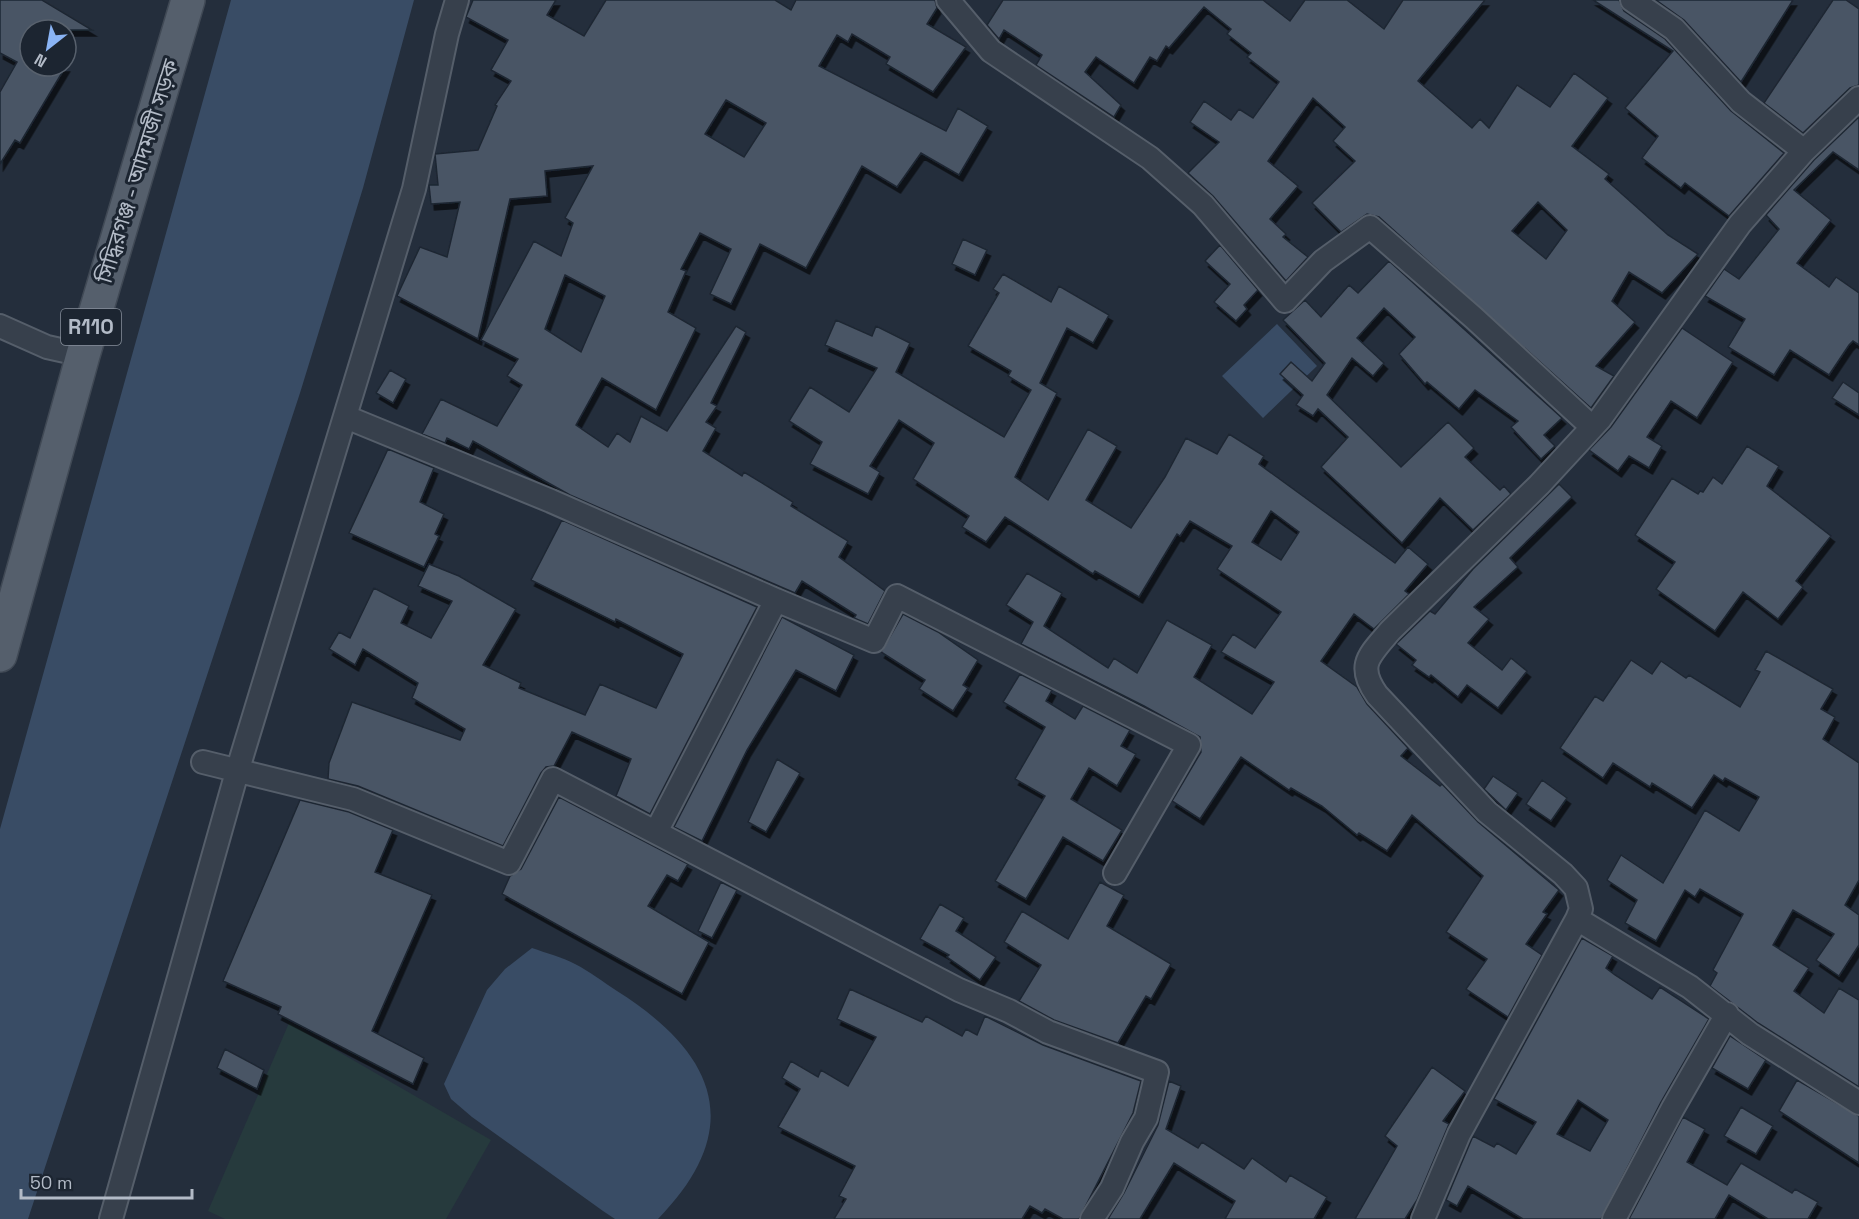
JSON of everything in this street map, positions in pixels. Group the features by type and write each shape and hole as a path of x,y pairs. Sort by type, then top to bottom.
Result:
{"main road":[{"name":"সিদ্ধিরগঞ্জ - আদমজী সড়ক","path":"0,655 83,355 188,0"}],"street":[{"path":"111,1219 237,772 414,189 447,34 457,0"},
{"path":"948,0 991,51 1150,158 1203,205 1285,301 1323,261 1370,227 1474,318 1592,427"},
{"path":"1632,0 1674,29 1741,102 1804,151"},
{"path":"1423,1219 1460,1134 1581,909 1576,888 1563,874 1487,812 1377,695 1366,680 1364,668 1371,653 1390,631 1539,485 1592,427 1740,224 1804,151 1859,98"},
{"path":"0,326 47,347 83,355"},
{"path":"346,417 551,501 874,641 897,596 1189,745 1115,873"},
{"path":"656,832 776,600"},
{"path":"202,762 353,799 509,863 553,779 959,990 1009,1011 1048,1032 1157,1072 1146,1118 1132,1142 1113,1188 1092,1219"},
{"path":"1577,919 1689,987 1727,1014 1750,1034 1859,1103"},
{"path":"1614,1219 1673,1108 1727,1014"}],"green space":[{"path":"289,1023 491,1140 446,1219 225,1219 208,1211"}],"water":[{"path":"231,0 414,0 363,188 300,393 28,1219 0,1219 0,829"},
{"path":"1277,324 1317,366 1263,418 1222,376"},
{"path":"532,948 565,959 580,967 651,1015 677,1040 697,1066 708,1094 710,1123 703,1153 686,1185 658,1219 615,1219 472,1117 451,1099 444,1084 487,990 505,969"}],"building":[{"path":"0,0 42,0 72,18 18,18 18,78 59,78 20,143 15,140 0,164 0,92 17,62 0,53"},
{"path":"473,0 556,0 547,15 584,36 606,0 775,0 791,10 796,0 935,0 937,8 927,24 966,47 933,92 886,64 890,57 852,34 848,42 837,35 819,66 946,131 958,108 988,126 959,175 921,153 897,187 862,166 806,268 760,244 731,304 710,294 731,249 700,233 681,269 686,271 668,312 696,328 656,410 602,378 576,425 608,447 617,433 630,442 641,416 667,431 736,326 746,332 711,403 717,406 706,422 716,428 703,451 742,476 744,472 793,502 791,506 848,541 839,557 885,591 868,624 854,618 856,615 802,581 795,593 570,495 473,441 469,449 447,438 445,443 422,434 441,399 497,426 522,385 507,376 518,359 481,340 534,241 561,256 573,223 565,218 593,166 545,171 547,196 510,199 478,339 397,296 420,247 447,257 460,202 431,204 429,185 438,185 435,154 478,150 497,106 495,105 511,81 491,70 508,40 466,17","holes":["726,100 766,123 744,157 705,134","565,275 605,296 581,352 545,329"]},
{"path":"1003,0 1263,0 1290,21 1305,0 1347,0 1384,29 1403,0 1485,0 1418,81 1472,128 1480,119 1489,128 1517,85 1550,107 1574,73 1608,98 1572,146 1609,174 1605,179 1668,235 1698,254 1662,293 1629,272 1612,301 1635,322 1596,366 1614,376 1591,408 1379,217 1367,214 1341,232 1312,203 1355,161 1333,141 1345,127 1313,98 1268,161 1298,186 1270,219 1286,234 1283,237 1308,257 1286,281 1213,196 1188,173 1219,142 1190,122 1204,101 1231,120 1239,109 1253,118 1279,82 1247,57 1251,53 1227,34 1231,29 1204,7 1169,48 1166,46 1157,61 1150,57 1134,83 1096,57 1085,72 1121,105 1114,117 1036,65 1042,55 1004,30 999,39 987,25","holes":["1538,202 1567,230 1546,259 1512,231"]},
{"path":"1593,0 1619,0 1624,11 1665,39 1731,111 1784,153 1729,216 1685,183 1681,188 1642,158 1658,136 1625,108 1673,51"},
{"path":"1656,0 1793,0 1741,82 1684,20"},
{"path":"1833,0 1846,0 1859,9 1859,85 1850,88 1803,133 1764,103"},
{"path":"78,22 92,30 78,30"},
{"path":"1859,117 1859,170 1833,152 1794,190 1831,220 1797,263 1829,287 1836,277 1859,293 1859,345 1853,341 1849,345 1829,375 1790,350 1774,375 1728,347 1745,319 1705,296 1724,269 1739,279 1779,229 1766,215 1814,160"},
{"path":"963,239 987,250 975,275 952,264"},
{"path":"1220,245 1258,290 1244,305 1247,309 1236,321 1214,302 1230,284 1205,261"},
{"path":"1389,261 1562,418 1544,435 1555,446 1541,459 1511,427 1518,421 1475,390 1459,409 1427,382 1425,384 1399,354 1415,337 1384,308 1357,338 1384,363 1373,376 1352,358 1327,395 1401,467 1448,422 1474,448 1465,457 1500,490 1504,486 1511,494 1473,530 1440,498 1402,543 1321,467 1348,437 1318,409 1313,416 1296,405 1303,395 1280,374 1291,362 1312,381 1325,363 1283,320 1305,300 1321,317 1349,285 1358,293"},
{"path":"1003,274 1051,302 1059,286 1109,315 1093,343 1067,328 1040,383 1057,393 1015,477 1048,500 1088,429 1117,446 1086,500 1131,528 1165,477 1186,438 1217,454 1229,434 1264,456 1259,464 1395,563 1408,547 1428,564 1405,591 1409,594 1374,629 1354,614 1321,661 1357,687 1367,704 1408,748 1401,756 1440,786 1442,784 1478,822 1559,890 1543,912 1547,914 1526,944 1542,955 1508,1017 1466,989 1487,959 1446,932 1483,876 1412,815 1387,851 1359,833 1357,835 1322,806 1291,788 1289,790 1241,757 1200,819 1172,801 1201,752 1200,737 1021,644 1033,622 1006,605 1027,573 1062,593 1044,626 1108,668 1114,658 1137,673 1167,620 1212,645 1194,677 1252,714 1274,682 1221,652 1233,634 1255,648 1281,612 1217,569 1232,546 1190,521 1180,536 1177,534 1139,597 1095,571 1093,574 1005,517 986,542 962,527 969,516 913,479 934,443 899,420 870,466 880,472 868,494 810,464 822,442 789,421 810,387 849,412 877,368 825,345 836,320 872,336 876,326 910,343 896,372 1004,437 1031,390 1008,376 1011,371 968,346 999,293 993,289","holes":["1271,511 1299,532 1281,560 1252,542"]},
{"path":"1682,328 1733,362 1697,418 1671,401 1647,437 1662,446 1649,468 1629,456 1618,471 1589,450 1611,427"},
{"path":"390,370 406,379 393,403 376,393"},
{"path":"1843,382 1859,393 1859,415 1832,398"},
{"path":"1747,446 1779,466 1767,486 1831,536 1796,581 1803,587 1778,619 1743,592 1715,631 1656,589 1675,562 1635,535 1672,478 1698,494 1700,491 1703,492 1713,477 1722,484"},
{"path":"388,449 434,468 420,502 444,514 435,534 439,536 424,567 349,533"},
{"path":"1559,484 1572,497 1510,558 1518,567 1474,607 1489,619 1468,643 1502,670 1511,658 1527,671 1498,708 1467,685 1458,697 1431,675 1429,677 1412,665 1416,660 1396,644 1430,611 1435,614 1473,569"},
{"path":"562,520 757,607 650,814 616,796 631,759 572,732 554,766 546,767 541,773 503,846 358,786 328,779 329,763 352,702 460,740 465,729 412,698 418,683 363,649 355,665 329,649 339,632 350,638 374,588 409,606 401,623 431,638 452,601 418,586 429,564 459,576 516,609 483,665 521,683 519,688 585,715 600,684 656,708 683,654 616,619 615,622 531,580"},
{"path":"903,614 938,632 978,660 963,685 968,688 953,711 919,689 925,680 881,652"},
{"path":"782,617 854,655 836,691 796,670 747,750 702,841 674,827"},
{"path":"1766,651 1833,689 1821,709 1835,717 1823,739 1859,763 1859,880 1845,905 1859,915 1859,945 1839,976 1816,960 1834,934 1793,910 1773,945 1809,968 1794,991 1824,1013 1839,988 1859,1000 1859,1087 1758,1023 1710,986 1717,973 1713,970 1743,914 1700,889 1695,897 1685,890 1656,941 1625,923 1637,900 1607,880 1621,855 1663,883 1705,810 1739,831 1759,797 1725,778 1723,781 1714,775 1692,808 1652,783 1650,787 1613,763 1603,778 1560,748 1595,696 1603,701 1631,660 1652,674 1661,661 1686,678 1689,675 1740,707 1760,672 1755,670"},
{"path":"1020,674 1052,690 1046,701 1075,719 1083,706 1130,730 1121,746 1136,754 1117,786 1089,768 1071,799 1122,830 1103,861 1063,837 1026,899 995,881 1045,796 1015,779 1045,727 1003,702"},
{"path":"777,759 800,773 766,832 748,822"},
{"path":"1493,776 1518,793 1506,810 1484,789"},
{"path":"1542,780 1567,798 1551,821 1526,804"},
{"path":"559,797 688,864 678,881 667,875 648,906 709,942 682,994 502,894 510,876 521,869"},
{"path":"300,800 349,812 393,830 375,872 432,895 372,1031 424,1058 413,1084 278,1014 281,1007 223,981"},
{"path":"721,882 737,890 712,938 698,931"},
{"path":"1100,882 1124,895 1107,926 1171,964 1151,999 1146,996 1118,1043 1054,1020 1019,1001 1041,965 1004,942 1022,911 1068,939"},
{"path":"940,904 964,918 956,931 996,957 980,980 947,957 949,955 920,939"},
{"path":"1582,938 1613,956 1606,968 1652,999 1660,987 1709,1019 1661,1102 1601,1219 1523,1219 1468,1186 1457,1206 1446,1200 1473,1136 1494,1147 1497,1143 1516,1154 1536,1122 1494,1099","holes":["1578,1100 1608,1120 1590,1151 1557,1134"]},
{"path":"850,989 922,1022 926,1016 962,1036 966,1029 977,1035 985,1016 1043,1045 1141,1081 1133,1113 1079,1219 1063,1219 1045,1209 1042,1213 1030,1206 1022,1219 834,1219 846,1199 839,1196 855,1166 778,1127 800,1089 782,1078 791,1061 818,1077 821,1070 848,1086 876,1037 837,1019"},
{"path":"1730,1036 1766,1060 1748,1089 1712,1068"},
{"path":"225,1049 264,1070 257,1089 217,1068"},
{"path":"1432,1067 1465,1091 1443,1121 1449,1124 1417,1200 1405,1219 1355,1219 1397,1146 1385,1136"},
{"path":"1797,1080 1859,1116 1859,1163 1779,1111"},
{"path":"1169,1081 1181,1086 1166,1129 1198,1148 1202,1142 1244,1169 1252,1158 1286,1182 1290,1175 1327,1197 1314,1219 1225,1219 1235,1201 1174,1163 1140,1219 1108,1219 1124,1193 1158,1125"},
{"path":"1741,1107 1773,1126 1756,1154 1724,1136"},
{"path":"1683,1117 1705,1129 1687,1162 1727,1185 1741,1163 1792,1193 1795,1189 1818,1202 1808,1219 1768,1219 1729,1195 1715,1219 1629,1219"}]}
